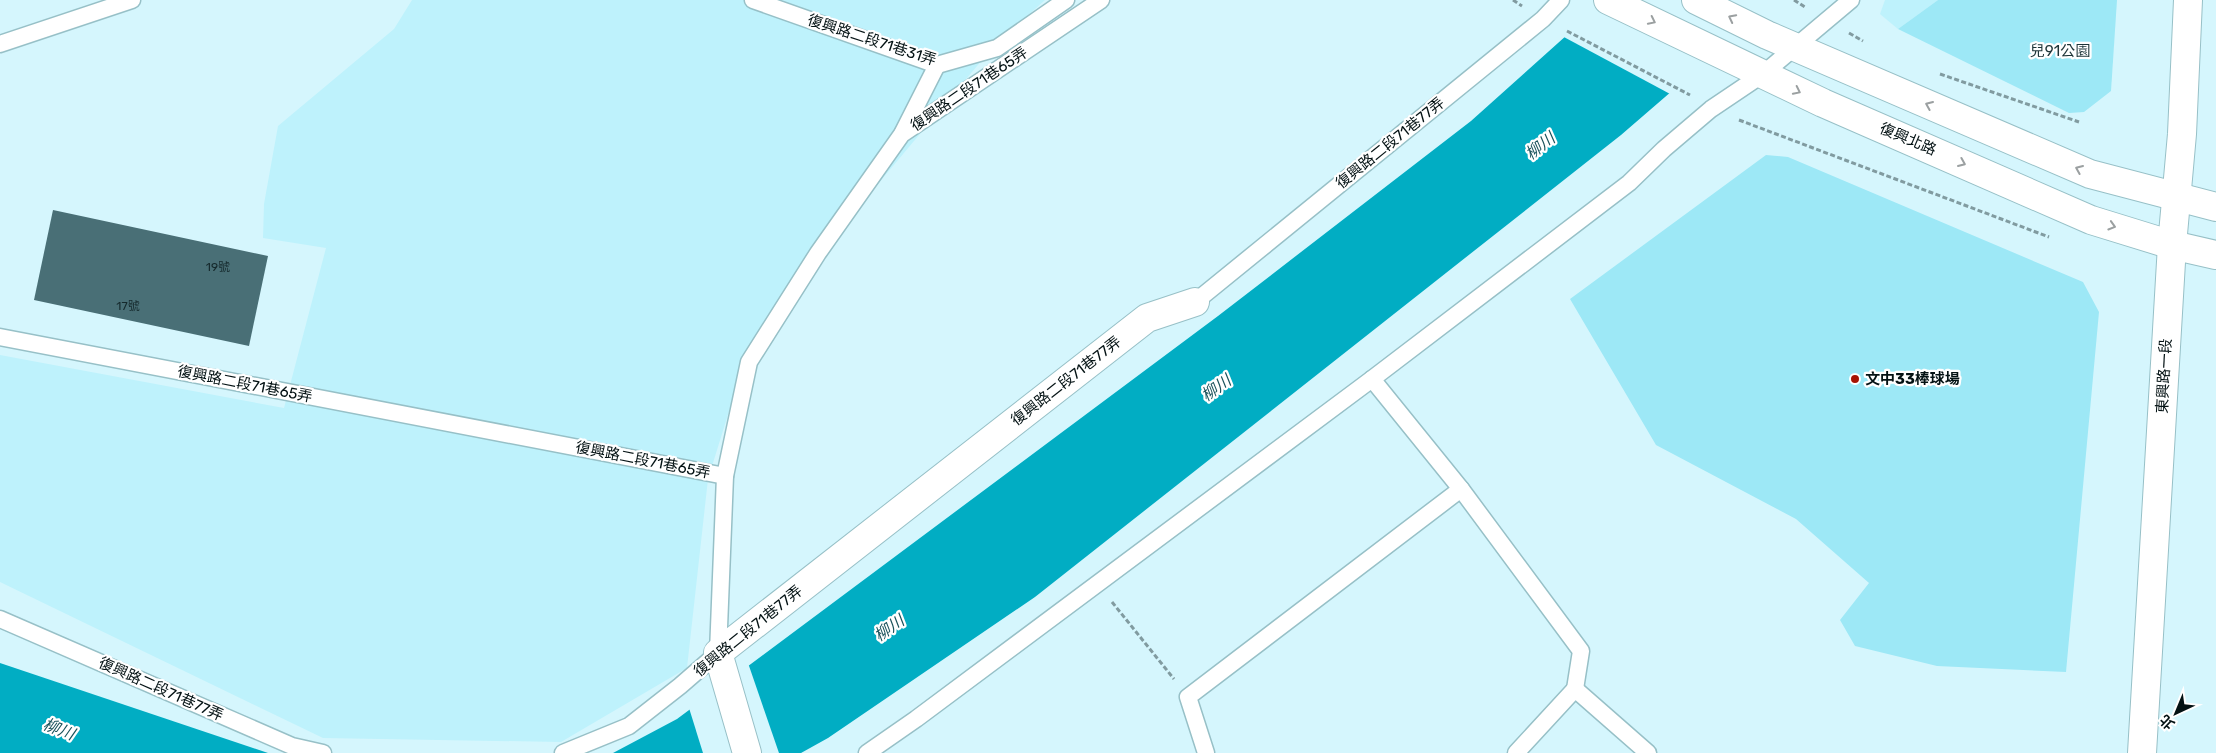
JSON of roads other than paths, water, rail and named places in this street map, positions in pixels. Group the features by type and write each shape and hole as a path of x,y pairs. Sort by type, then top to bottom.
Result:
{"street":[{"name":"復興北路","path":"1608,0 1824,103 2091,220 2172,245 2216,255"},
{"path":"1696,0 1767,36 2090,174 2216,207"},
{"name":"東興路一段","path":"2142,753 2172,245 2182,134 2188,0"},
{"name":"復興路二段71巷77弄","path":"719,656 1148,318 1195,302"},
{"path":"719,656 747,753"}],"lane":[{"path":"0,44 132,0"},
{"name":"復興路二段71巷31弄","path":"753,0 937,65 997,48 1066,0"},
{"name":"復興路二段71巷65弄","path":"0,337 725,476 750,362 818,253 902,134 1102,0"},
{"name":"復興路二段71巷77弄","path":"1195,302 1543,18 1561,0"},
{"path":"867,753 916,719 1372,379 1629,182 1706,105 1763,74 1851,0"},
{"path":"902,134 937,65"},
{"path":"1372,379 1461,489 1581,651 1575,689 1516,753"},
{"path":"719,656 725,476"},
{"path":"1206,753 1188,697 1461,489"},
{"name":"復興路二段71巷77弄","path":"0,619 292,746 323,753"},
{"name":"復興路二段71巷77弄","path":"563,753 629,726 719,656"},
{"path":"1575,689 1648,753"}],"water":[{"name":"柳川","path":"1606,0 1716,53 1621,135 1035,597 828,738 801,753 613,753 677,719 1218,316 1471,121"},
{"name":"柳川","path":"0,663 268,753 0,753"}],"place":[{"name":"文中33棒球場","path":"1855,379"}],"park label":[{"name":"兒91公園","path":"2060,51"}]}
